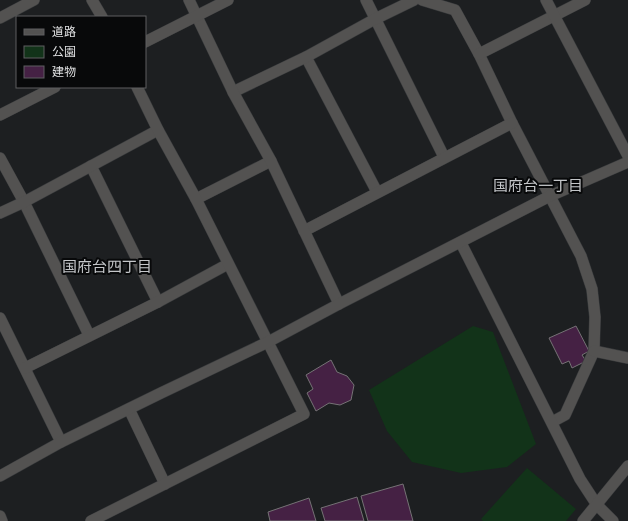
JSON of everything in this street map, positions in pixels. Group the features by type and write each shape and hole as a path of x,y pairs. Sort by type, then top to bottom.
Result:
{"street":[{"path":"0,18 34,0"},
{"path":"92,0 101,16"},
{"path":"189,0 198,16 233,92 271,161 339,304"},
{"path":"146,42 228,0"},
{"path":"366,0 444,157"},
{"path":"233,92 306,57 375,19 414,0"},
{"path":"422,0 455,10 479,54 512,123 581,256 592,289 595,317 594,350 565,415 552,422"},
{"path":"546,0 628,156"},
{"path":"479,54 585,0"},
{"path":"306,57 377,192"},
{"path":"0,115 53,88"},
{"path":"91,521 304,414 196,199 158,130 137,88"},
{"path":"304,231 512,123"},
{"path":"0,213 24,202 158,130"},
{"path":"0,158 24,202 89,336"},
{"path":"196,199 271,161"},
{"path":"0,476 61,442 268,342 550,196 628,162"},
{"path":"90,166 158,302"},
{"path":"461,243 580,479 597,505 614,521"},
{"path":"25,368 158,302 228,264"},
{"path":"0,318 61,442"},
{"path":"594,350 628,358"},
{"path":"129,409 165,484"},
{"path":"584,521 628,466"},
{"path":"0,516 2,521"}],"green space":[{"path":"473,326 493,332 536,444 507,467 461,473 412,462 387,431 369,390"},
{"path":"527,468 576,509 566,521 483,521 481,519"}],"building":[{"path":"576,326 589,351 582,355 586,361 572,368 569,361 562,364 549,338"},
{"path":"331,360 337,372 347,376 354,385 351,400 340,405 329,403 316,411 307,393 313,389 306,375"},
{"path":"403,484 413,521 368,521 361,496"},
{"path":"357,497 364,521 325,521 321,508"},
{"path":"309,498 316,521 270,521 268,512"}],"district":[{"name":"国府台一丁目","path":"538,185"},
{"name":"国府台四丁目","path":"107,266"}]}
